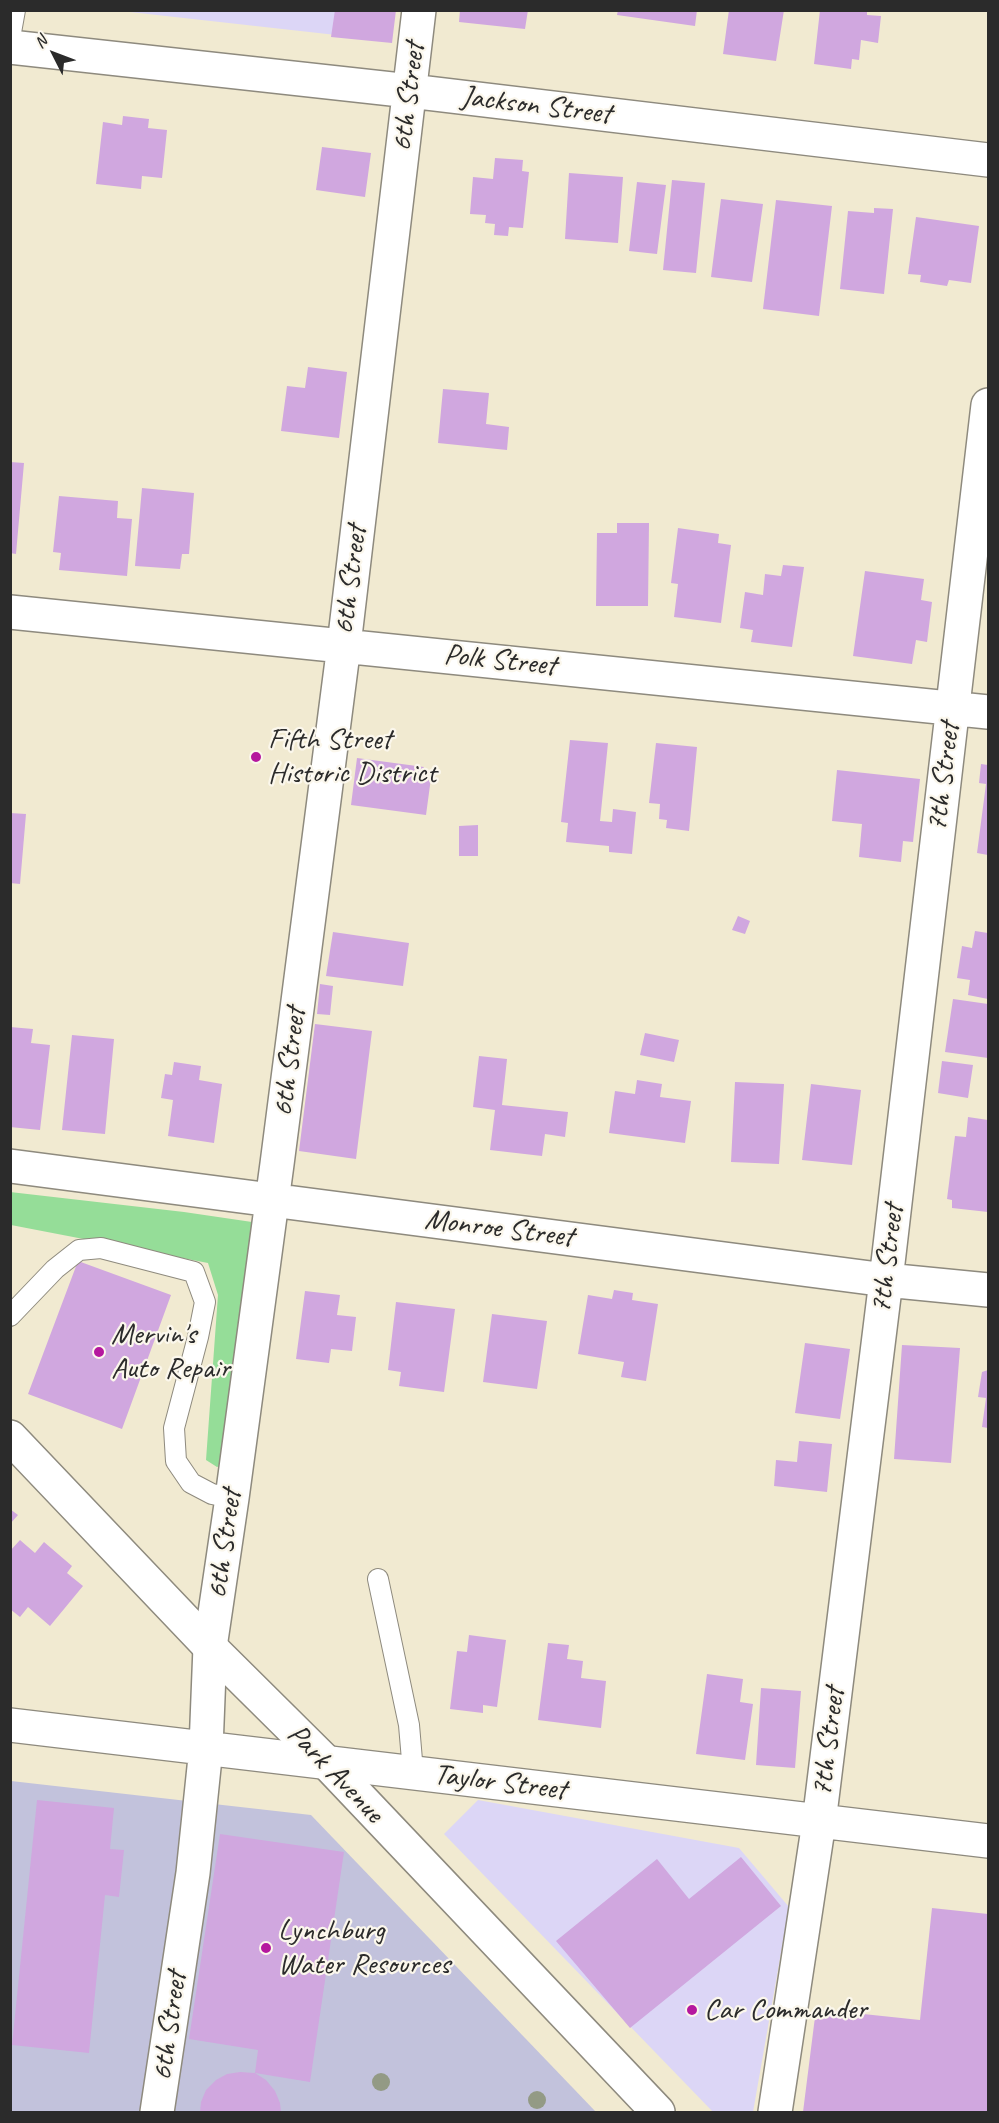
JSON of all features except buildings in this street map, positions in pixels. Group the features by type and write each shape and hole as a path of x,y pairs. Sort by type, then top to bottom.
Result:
{"street":[{"name":"6th Street","path":"158,2112 193,1873 206,1748 210,1647 272,1199 344,645 419,10"},
{"name":"Jackson Street","path":"10,47 410,91 988,160"},
{"name":"7th Street","path":"775,2112 819,1822 886,1280 988,405"},
{"name":"Polk Street","path":"10,612 988,712"},
{"name":"Monroe Street","path":"10,1166 886,1280 988,1290"},
{"name":"Park Avenue","path":"10,1437 210,1647 325,1761 658,2112"},
{"name":"Taylor Street","path":"10,1725 988,1841"}],"lane":[{"path":"10,38 15,10"},
{"path":"10,1316 55,1269 79,1250 101,1248 194,1272 205,1302 174,1428 176,1461 191,1483 212,1494 232,1498"},
{"path":"378,1579 409,1725 413,1772"}],"shaded area":[{"path":"121,11 390,11 381,40"},
{"path":"11,1781 311,1815 596,2112 11,2112"},
{"name":"Car Commander","path":"478,1800 739,1848 789,1907 753,2112 713,2112 444,1834"}],"green space":[{"path":"10,1192 184,1212 252,1222 257,1228 227,1464 217,1467 206,1460 218,1295 208,1263 11,1225"}],"place":[{"name":"Fifth Street Historic District","path":"256,757"},
{"name":"Mervin's Auto Repair","path":"99,1352"},
{"name":"Lynchburg Water Resources","path":"266,1948"},
{"name":"Car Commander","path":"692,2010"}]}
